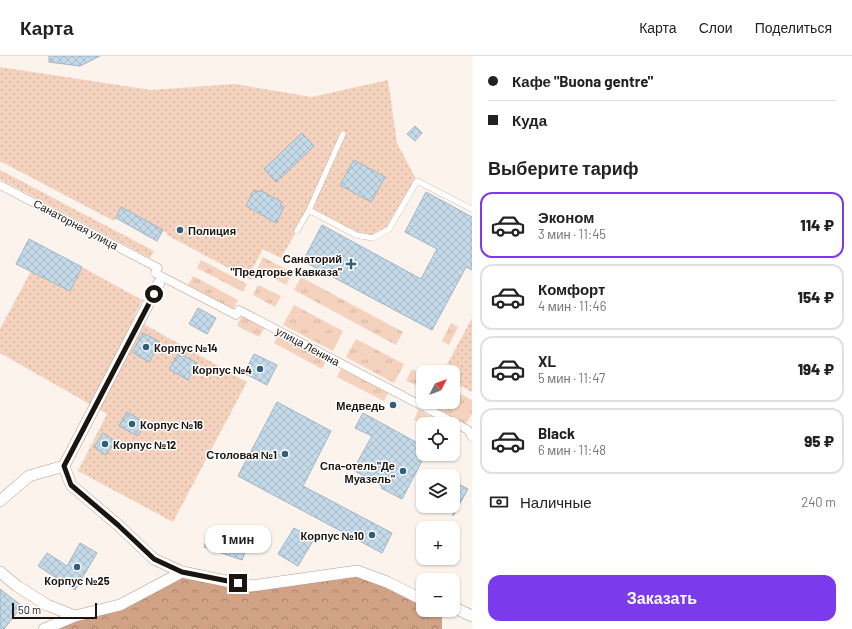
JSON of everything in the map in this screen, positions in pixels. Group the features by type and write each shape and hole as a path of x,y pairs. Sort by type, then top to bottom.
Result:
{"street":[{"name":"Санаторная улица","path":"0,185 151,264"},
{"name":"улица Ленина","path":"151,264 158,268 155,273 236,316 240,310 468,430 472,437"},
{"path":"0,501 30,476 64,466 159,283"},
{"path":"64,466 71,485 118,525 154,559 182,572 252,586 357,570 387,582 416,596"},
{"path":"0,572 17,586 47,605 74,616"},
{"path":"44,629 74,616 120,605 182,572"},
{"path":"460,610 472,616"}],"lane":[{"path":"297,231 309,210 343,134"},
{"path":"309,210 356,235 373,238 390,229 417,181 472,209"}],"green space":[{"path":"0,67 151,90 235,84 312,97 388,80 397,143 417,181 389,230 373,238 356,235 309,210 281,258 263,249 250,273 253,275 251,280 167,235 167,233 122,208 114,221 0,161"},
{"path":"0,170 154,251 150,258 0,179"},
{"path":"263,257 293,273 286,285 257,269"},
{"path":"201,260 247,284 243,292 197,268"},
{"path":"82,267 142,300 133,318 247,382 173,522 78,471 107,414 0,353 0,329 31,271 70,291"},
{"path":"193,276 238,300 233,309 188,285"},
{"path":"301,277 403,332 396,345 294,290"},
{"path":"258,285 281,296 275,307 253,295"},
{"path":"294,305 343,331 333,351 283,325"},
{"path":"242,315 265,327 259,337 237,326"},
{"path":"472,318 472,392 460,386 460,365 447,365"},
{"path":"451,323 458,327 449,345 442,341"},
{"path":"278,336 326,361 322,369 274,343"},
{"path":"356,339 404,364 394,383 346,357"},
{"path":"341,369 388,393 384,401 337,377"},
{"path":"412,369 416,371 416,385 406,380"},
{"path":"460,394 472,400 472,414 466,424 460,421 460,417 453,417 438,409 460,409"},
{"path":"418,410 432,417 416,417 416,421 414,420"},
{"path":"357,571 416,597 416,617 442,617 442,629 56,629 120,605 182,572 252,586"}],"building":[{"path":"49,56 100,56 80,66 49,62"},
{"path":"415,126 422,133 415,141 407,134"},
{"path":"302,133 314,146 276,182 264,169"},
{"path":"354,160 385,177 371,202 340,185"},
{"path":"254,190 259,192 260,190 282,202 280,205 284,207 276,223 246,206"},
{"name":"Санаторий \"Предгорье Кавказа\"","path":"426,192 472,217 472,270 466,267 432,330 303,261 322,225 421,279 437,249 405,232"},
{"path":"121,207 163,230 157,241 116,218"},
{"path":"29,239 82,267 70,291 16,264"},
{"path":"198,308 216,318 207,334 189,324"},
{"name":"Корпус №14","path":"143,333 160,342 149,362 132,352"},
{"path":"179,353 197,363 188,380 169,369"},
{"name":"Корпус №4","path":"254,354 277,365 267,385 244,373"},
{"name":"Столовая №1","path":"277,402 331,431 303,486 392,533 382,553 238,476"},
{"name":"Корпус №16","path":"127,412 145,423 138,436 119,426"},
{"path":"363,413 416,442 416,461 422,461 418,469 416,469 416,472 402,499 381,488 382,486 353,470 372,436 355,428"},
{"name":"Корпус №12","path":"103,433 115,441 106,455 94,447"},
{"path":"460,485 468,489 460,503"},
{"path":"294,528 314,539 298,566 278,554"},
{"path":"208,536 246,550 242,560 204,547"},
{"name":"Корпус №25","path":"80,543 97,553 75,590 38,566 47,553 67,566"},
{"path":"0,589 22,606 4,629 0,629"}],"place":[{"name":"Полиция","path":"180,230"},
{"name":"Санаторий \"Предгорье Кавказа\"","path":"351,264"},
{"name":"Корпус №14","path":"146,347"},
{"name":"Корпус №4","path":"260,369"},
{"name":"Медведь","path":"393,405"},
{"name":"Корпус №16","path":"132,424"},
{"name":"Корпус №12","path":"105,444"},
{"name":"Столовая №1","path":"285,454"},
{"name":"Спа-отель\"Де Муазель\"","path":"403,471"},
{"name":"Корпус №10","path":"372,535"},
{"name":"Корпус №25","path":"77,567"}],"route":[{"path":"154,294 64,466 68,480 71,485 118,525 154,559 182,572 238,583"}]}
